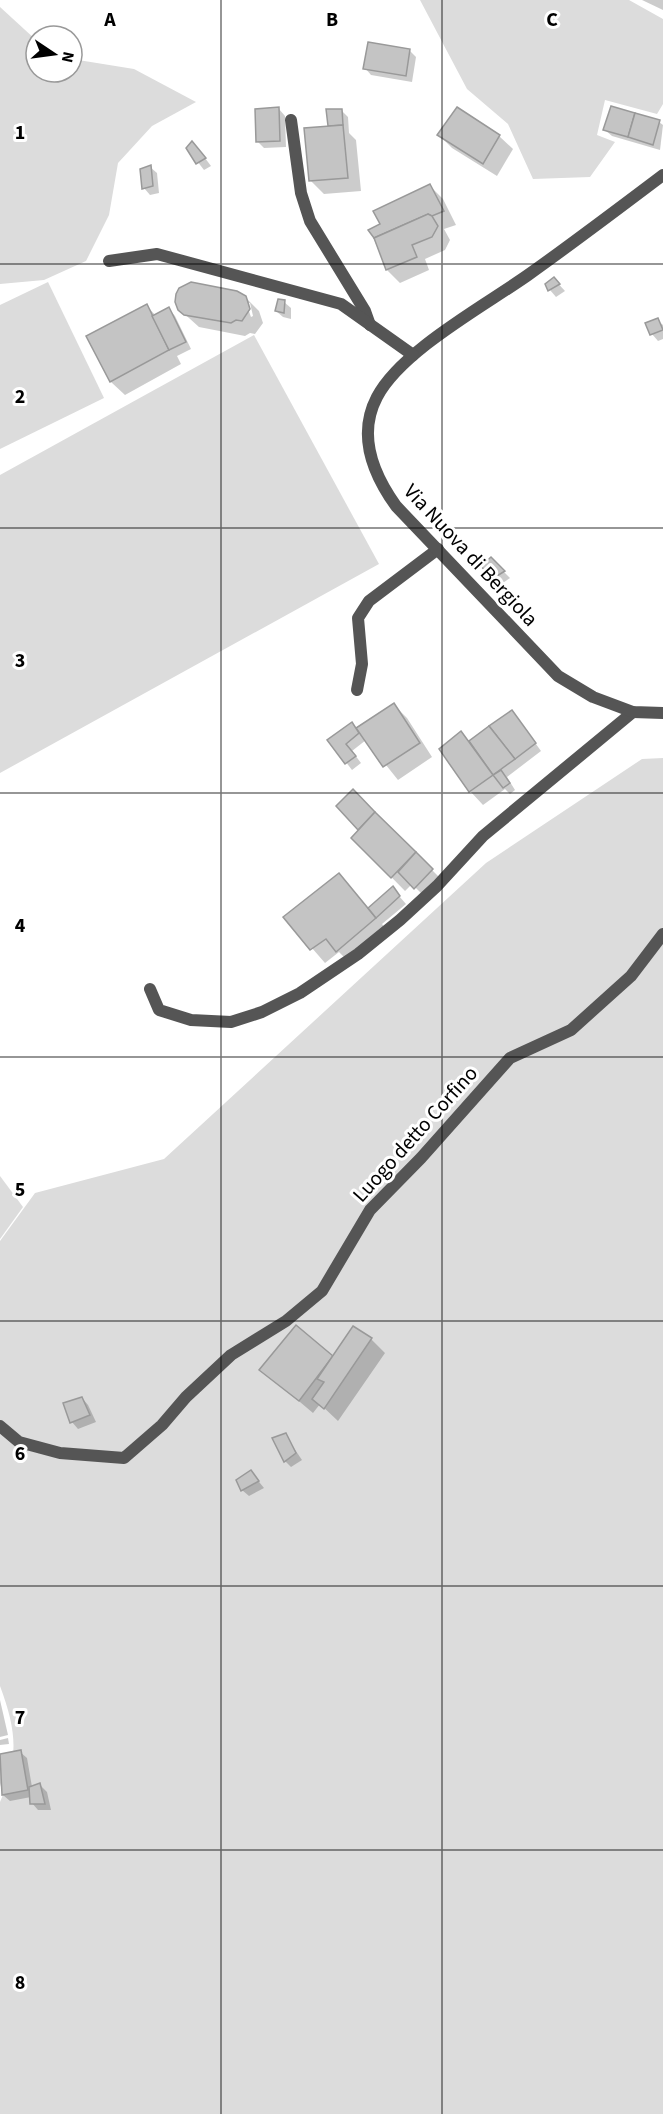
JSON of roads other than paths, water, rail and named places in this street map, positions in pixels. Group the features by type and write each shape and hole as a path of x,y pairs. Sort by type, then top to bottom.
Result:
{"street":[{"path":"291,120 301,193 310,221 365,311 370,325"},
{"name":"Via Nuova di Bergiola","path":"663,176 528,275 413,355 391,374 376,399 368,426 369,455 379,483 390,498 558,676 593,697 633,711 663,713"},
{"path":"108,261 157,254 341,304 413,355"},
{"path":"357,690 362,664 358,618 369,601 438,549"},
{"path":"150,989 159,1010 191,1020 231,1022 262,1012 300,993 358,954 400,920 437,886 483,836 633,711"},
{"name":"Luogo detto Corfino","path":"0,1426 19,1442 60,1453 124,1458 162,1425 186,1397 231,1355 286,1320 322,1291 370,1210 421,1158 510,1059 571,1030 632,976 663,934"}]}
